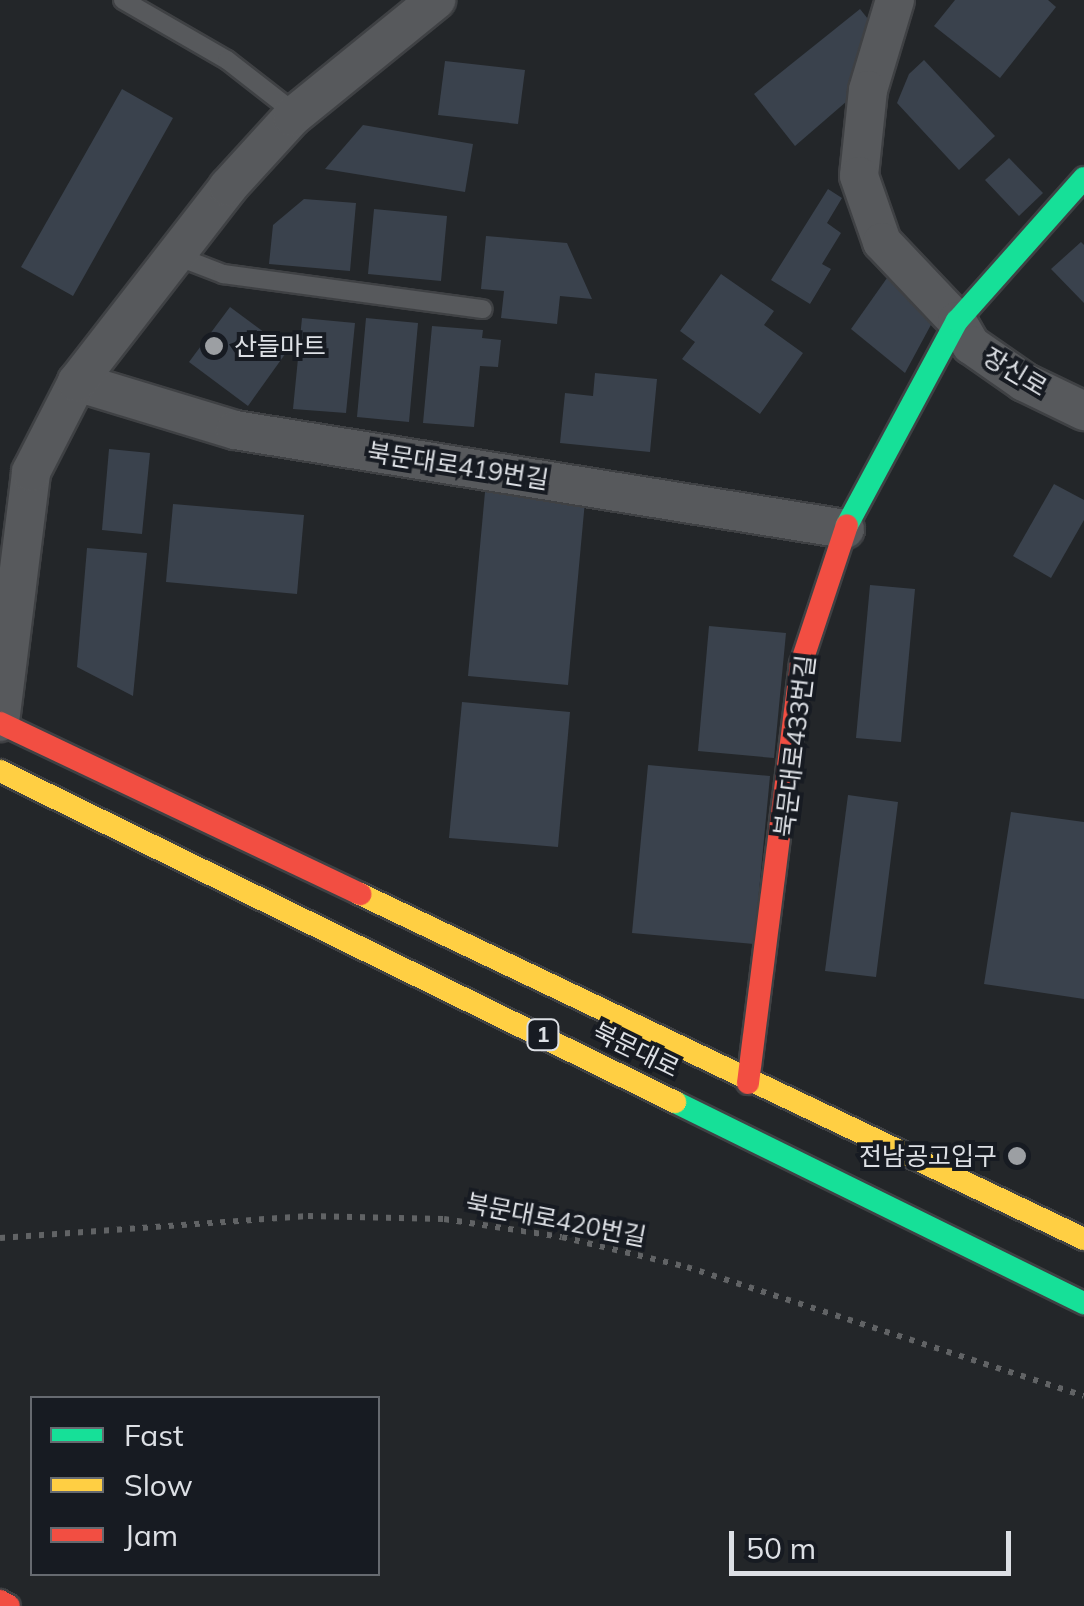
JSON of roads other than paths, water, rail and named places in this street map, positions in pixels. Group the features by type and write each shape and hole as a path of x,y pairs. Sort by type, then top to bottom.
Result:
{"main road":[{"name":"북문대로433번길","path":"748,1083 801,664 845,529 957,321 1084,178"},
{"name":"북문대로","path":"0,722 748,1083 1084,1239"},
{"name":"북문대로","path":"0,771 1084,1303"},
{"path":"0,1601 9,1606"}],"street":[{"path":"0,722 16,474 77,382 173,255 296,114 436,0"},
{"path":"894,0 868,90 860,176 882,242 957,321"},
{"name":"장신로","path":"957,321 971,345 1024,382 1084,411"},
{"name":"북문대로419번길","path":"77,382 235,430 845,529"}],"lane":[{"path":"123,0 227,60 296,114"},
{"path":"173,255 223,274 483,310"}],"place":[{"name":"산들마트","path":"214,346"},
{"name":"전남공고입구","path":"1017,1156"}]}
